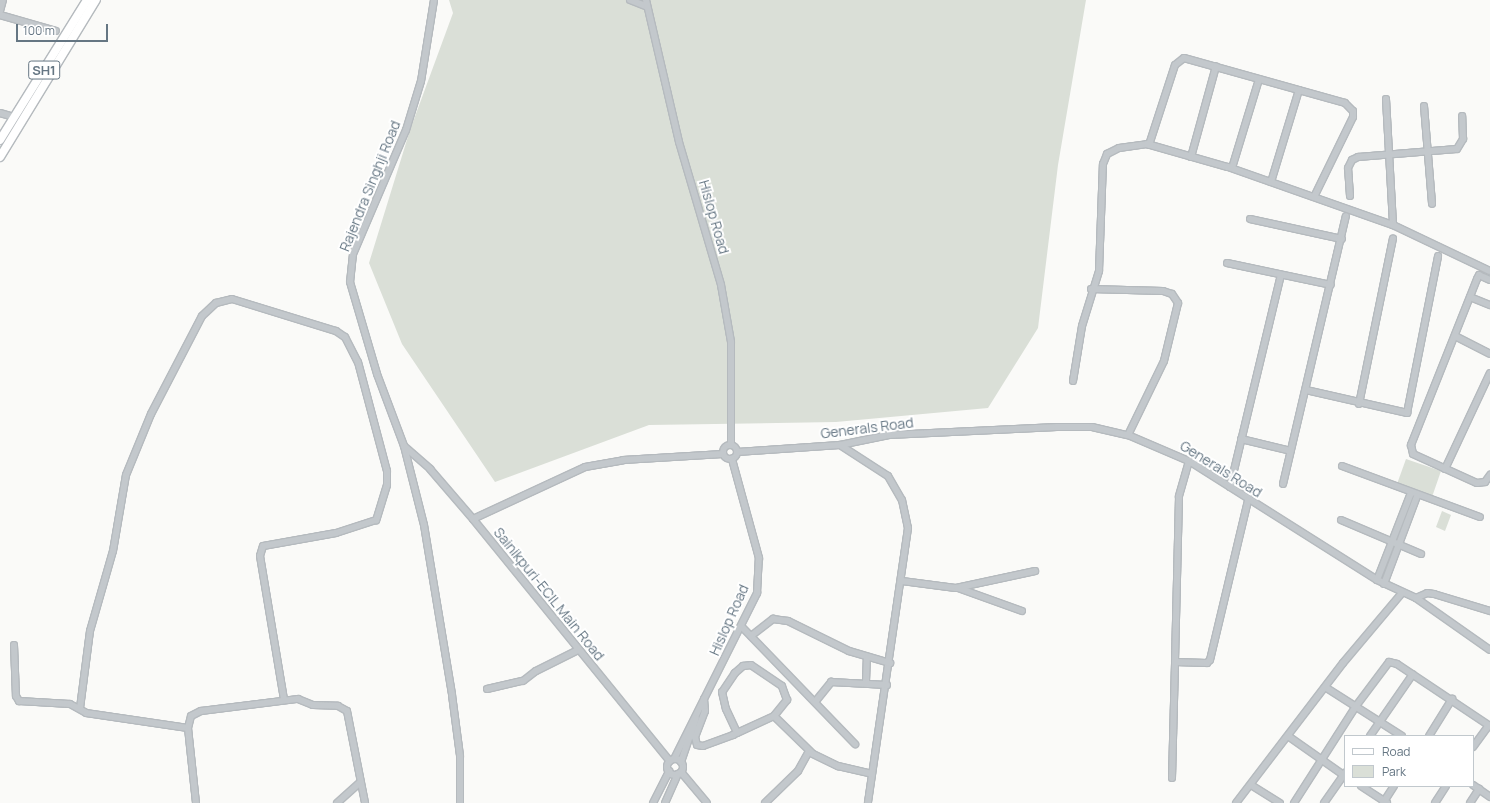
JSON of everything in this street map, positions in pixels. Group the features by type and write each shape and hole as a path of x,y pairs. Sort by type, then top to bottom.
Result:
{"main road":[{"name":"SH1","path":"0,140 87,0"},
{"name":"SH1","path":"0,157 96,0"}],"street":[{"path":"0,11 3,0"},
{"name":"Rajendra Singhji Road","path":"434,0 421,81 406,130 354,254 350,282 377,374 404,446 424,524 442,623 460,756 460,803"},
{"path":"630,0 646,3"},
{"name":"Hislop Road","path":"646,3 679,142 721,286 731,342 731,445"},
{"path":"0,15 56,31"},
{"path":"1149,145 1179,60 1216,66 1345,103 1353,111 1314,197"},
{"path":"1191,157 1216,66"},
{"path":"1232,168 1259,79"},
{"path":"1272,182 1299,90"},
{"path":"1386,99 1393,225"},
{"path":"1424,106 1432,204"},
{"path":"0,113 14,117"},
{"path":"1350,196 1348,168 1352,160 1389,154 1428,151 1461,146 1463,139 1462,116"},
{"path":"1073,381 1091,289 1100,271 1104,160 1112,150 1149,145 1232,168 1393,225 1490,271"},
{"path":"1283,484 1342,239 1346,216"},
{"path":"1250,219 1342,239"},
{"path":"1359,404 1393,238"},
{"path":"1306,390 1404,414 1409,410 1438,256"},
{"path":"1227,263 1331,285"},
{"path":"1230,486 1281,275"},
{"path":"1490,280 1479,275 1411,445 1413,454 1478,483 1485,482 1490,475"},
{"path":"1091,289 1163,291 1172,294 1178,303 1164,361 1128,435"},
{"path":"1470,297 1490,305"},
{"path":"80,708 90,631 113,551 126,475 151,414 202,316 216,303 232,299 336,331 345,337 358,362 387,471 387,485 376,520 336,532 263,546 260,556 284,700"},
{"path":"1455,336 1490,354"},
{"path":"1445,469 1490,374"},
{"name":"Generals Road","path":"737,452 840,445 890,435 1057,427 1092,427 1128,435 1189,461 1230,486 1248,500 1377,580 1402,593 1416,598 1490,650"},
{"path":"1241,440 1291,451"},
{"path":"473,519 585,467 623,460 723,454 732,459 737,452 731,445 724,447 723,454"},
{"path":"840,445 880,468 902,500 908,528 887,685 868,803"},
{"name":"Sainikpuri-ECIL Main Road","path":"404,446 430,469 473,519 578,650 672,760"},
{"name":"Hislop Road","path":"672,760 742,627 757,593 759,558 732,459"},
{"path":"1172,778 1179,497 1189,461"},
{"path":"1342,466 1414,494 1480,517"},
{"path":"1377,580 1392,542 1414,494"},
{"path":"1384,584 1400,545 1414,494"},
{"path":"1175,662 1207,663 1210,660 1248,500"},
{"path":"1341,520 1421,554"},
{"path":"956,588 1035,572"},
{"path":"902,581 956,588 1022,611"},
{"path":"1236,803 1325,687 1402,593"},
{"path":"1416,598 1427,593 1490,611"},
{"path":"751,636 773,619 788,621 867,658 890,663"},
{"path":"742,627 855,744"},
{"path":"14,645 17,699 70,704 80,708 86,713 188,728"},
{"path":"487,689 523,681 536,671 578,650"},
{"path":"866,682 867,658"},
{"path":"1294,803 1323,761 1356,706 1389,662 1413,674 1489,725 1474,747"},
{"path":"704,699 705,711 696,737 697,745 703,746 737,734 774,716 787,700 786,691 761,669 743,666 723,689 726,709 737,734"},
{"path":"1371,735 1413,674"},
{"path":"815,702 831,682 866,682 887,685"},
{"path":"1325,687 1381,721 1401,735"},
{"path":"196,803 188,728 192,716 201,711 298,699 313,705 338,706 347,711 365,803"},
{"path":"1430,735 1452,699"},
{"path":"665,803 680,773 681,762 697,714"},
{"path":"774,716 809,750 838,766 872,774"},
{"path":"1288,736 1344,775 1324,803"},
{"path":"765,803 798,772 809,750"},
{"path":"653,803 669,771 672,760 681,762"},
{"path":"669,771 680,773 707,803"},
{"path":"337,803 360,783"},
{"path":"1251,785 1280,803"},
{"path":"1474,786 1490,797"},
{"path":"1362,787 1384,802 1393,787"},
{"path":"1434,803 1445,787"},
{"path":"1470,803 1479,790"}],"green space":[{"path":"449,0 1086,0 1058,165 1038,328 988,408 836,422 649,425 495,482 402,344 369,263 410,130 453,13"},
{"path":"1406,459 1441,471 1432,497 1397,484"},
{"path":"1442,511 1451,515 1445,531 1436,527"}]}
